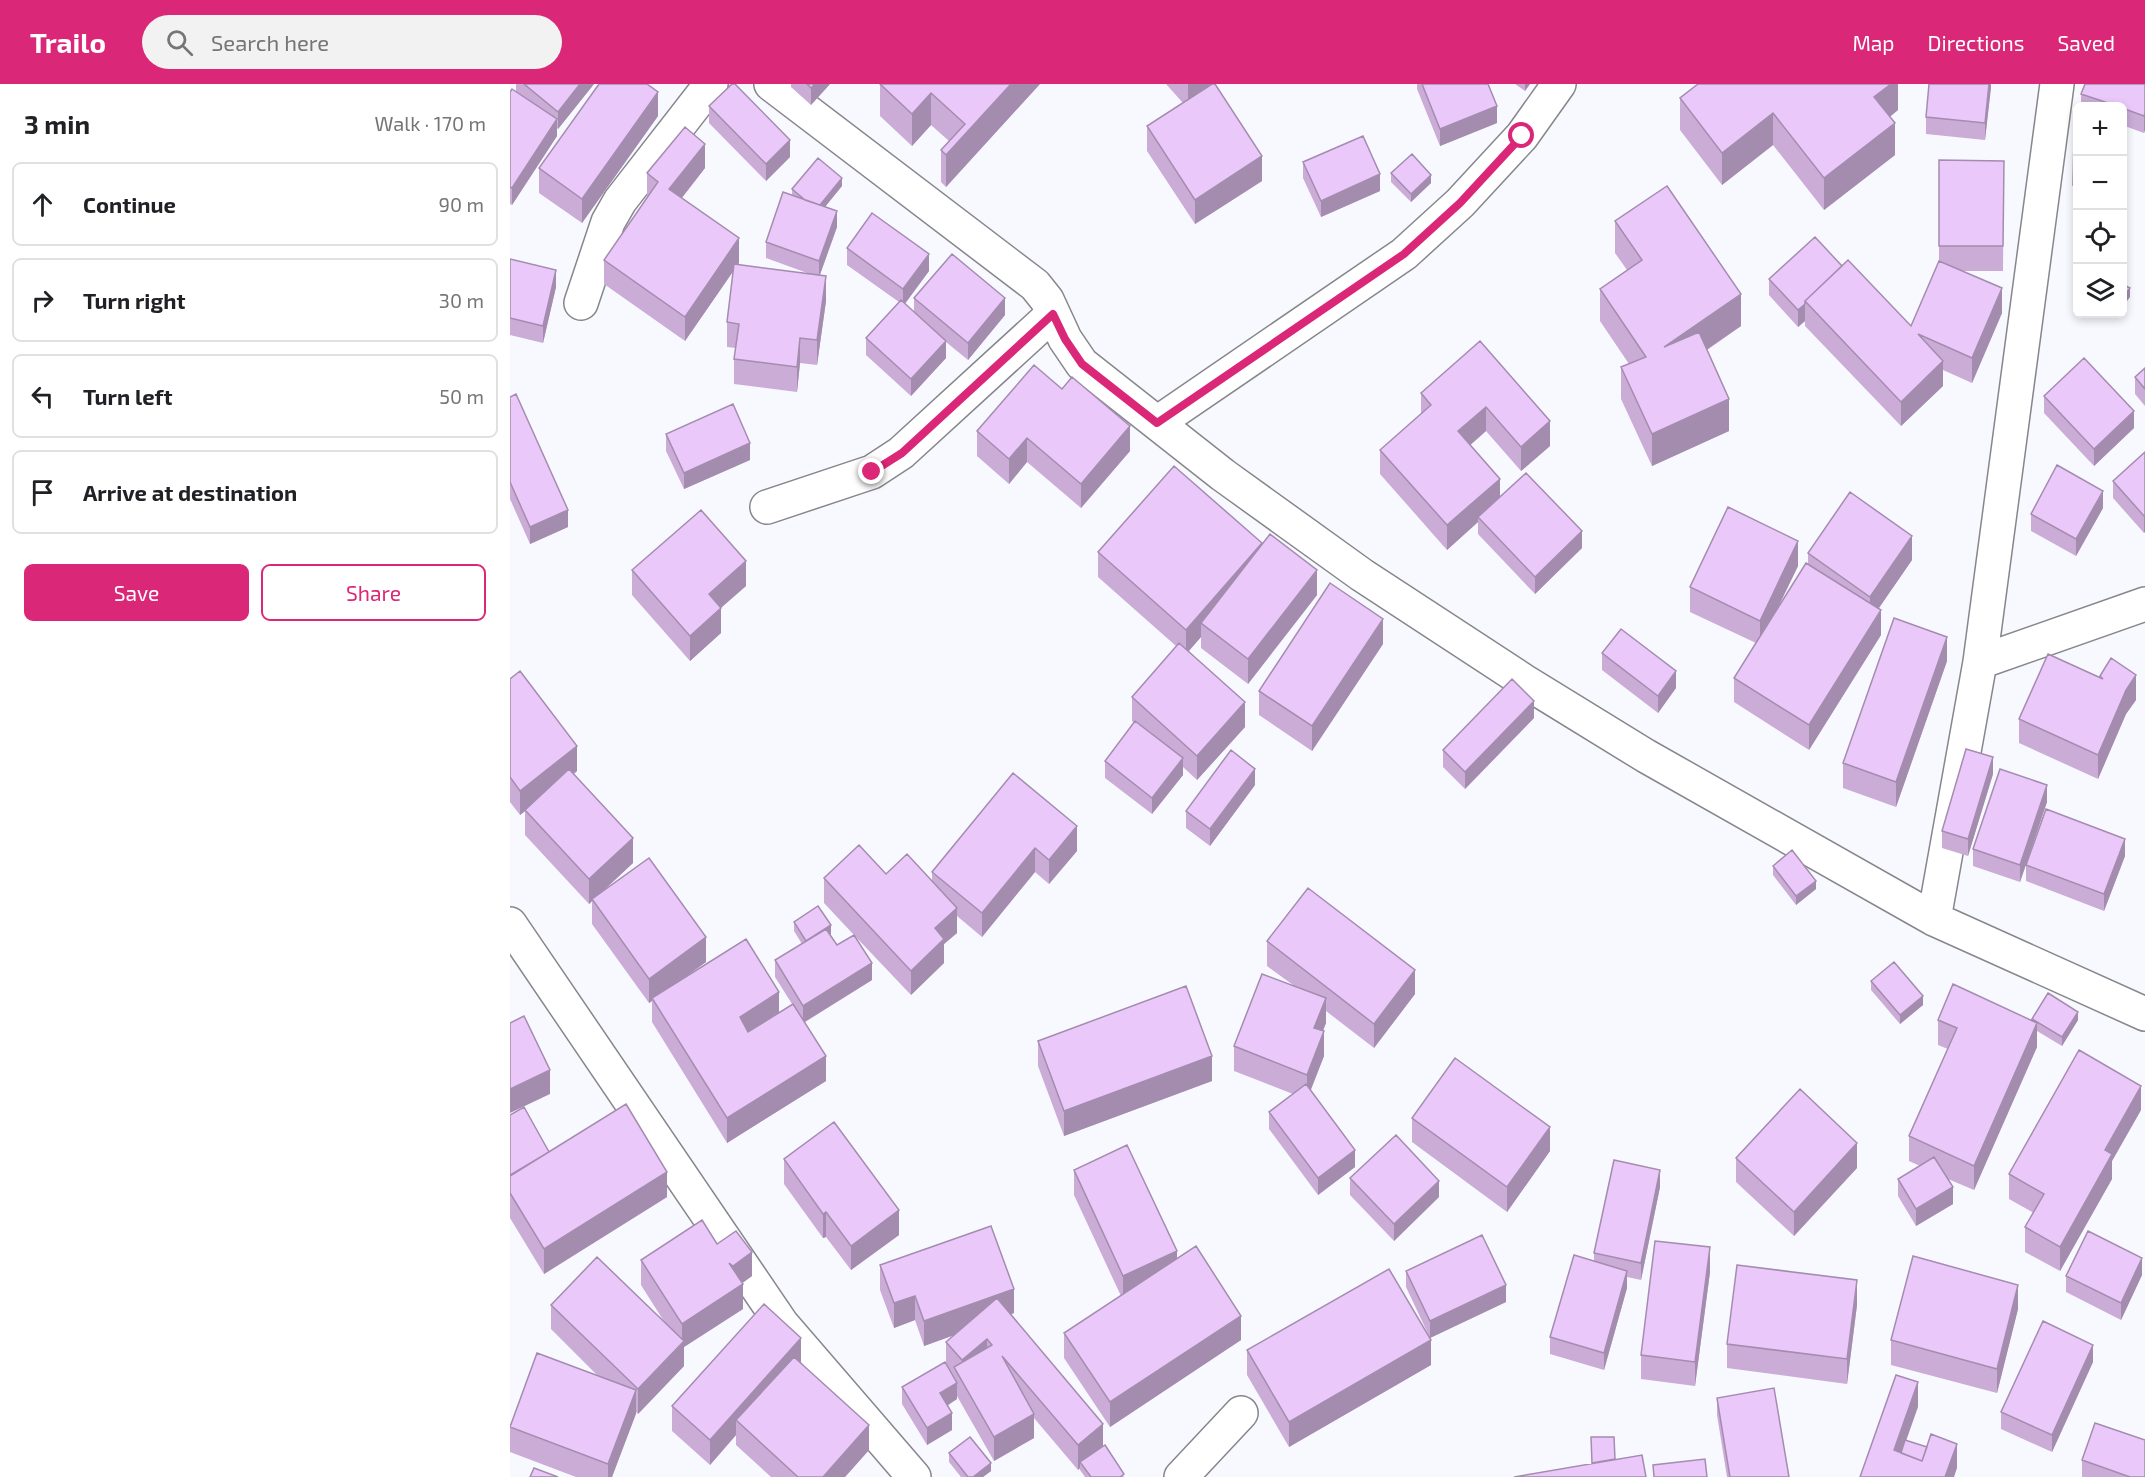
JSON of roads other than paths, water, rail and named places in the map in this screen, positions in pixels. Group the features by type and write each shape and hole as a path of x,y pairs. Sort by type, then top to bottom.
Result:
{"street":[{"path":"581,303 608,222 620,201 711,84"},
{"path":"771,84 1035,285 1047,300 1065,339 1082,364 1224,475 1362,575 1524,681 1646,756 1934,919 2145,1014"},
{"path":"1157,423 1404,254 1460,203 1522,136 1558,84"},
{"path":"1934,919 1980,662 2057,84"},
{"path":"767,507 872,472 902,453 1053,314"},
{"path":"1980,662 2145,604"},
{"path":"510,924 782,1324 914,1477"},
{"path":"1181,1477 1241,1413"}]}
